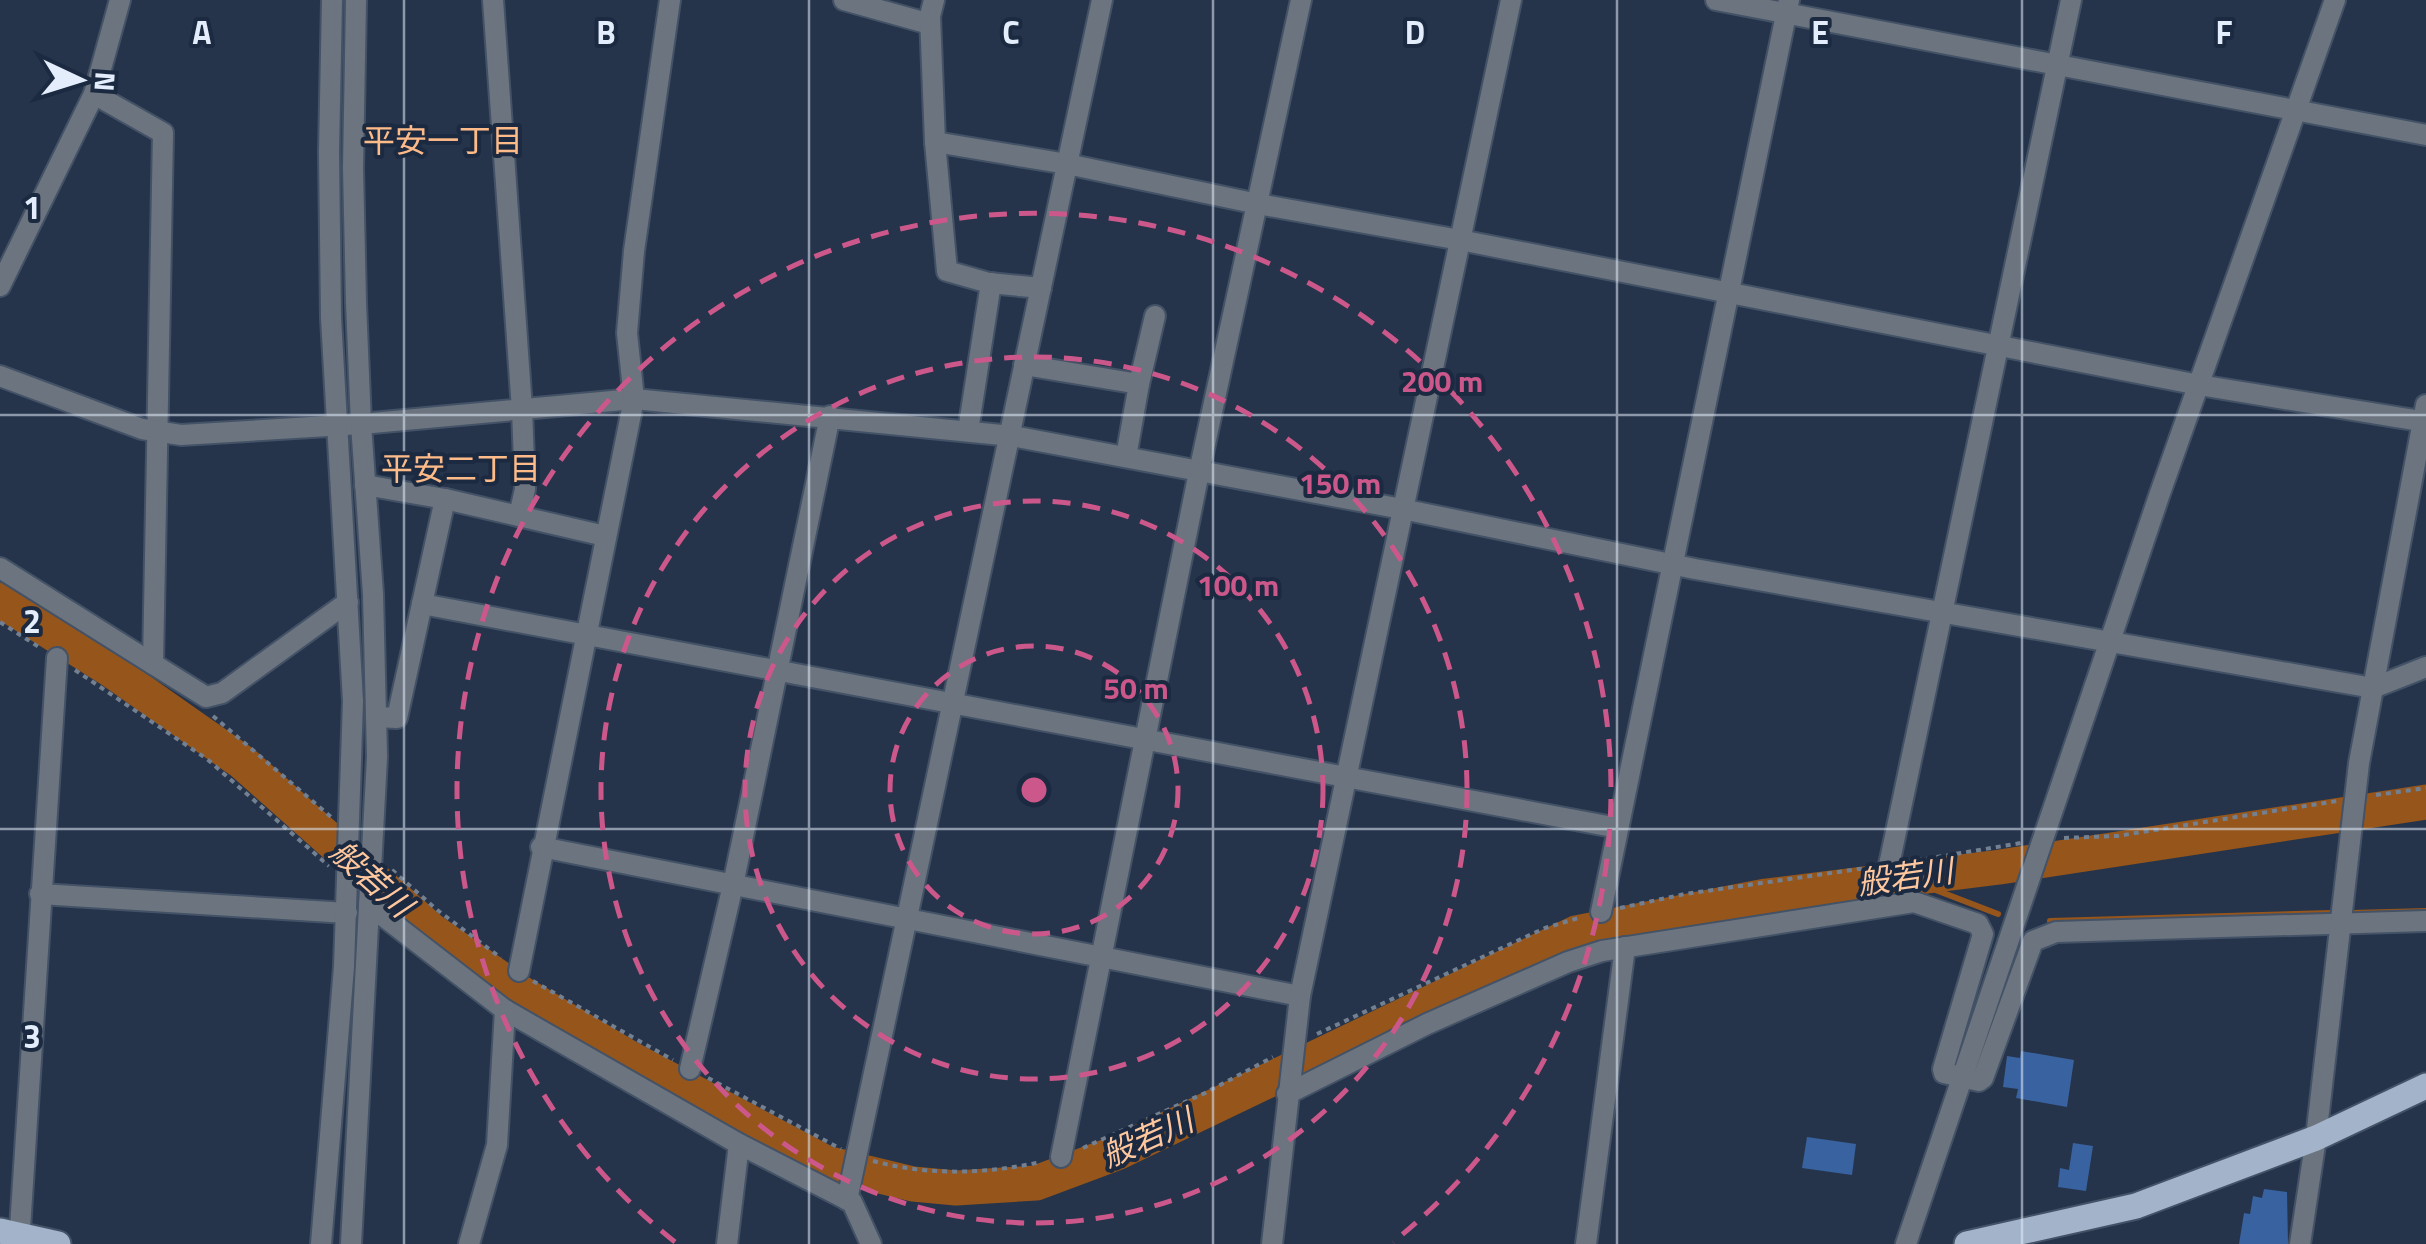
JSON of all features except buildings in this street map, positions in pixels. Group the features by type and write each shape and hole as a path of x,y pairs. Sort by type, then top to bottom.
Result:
{"main road":[{"path":"1967,1244 2136,1206 2316,1138 2426,1086"},
{"path":"13,1237 58,1244"}],"street":[{"path":"0,286 94,94 120,0"},
{"path":"321,1244 347,913 353,700 331,318 332,0"},
{"path":"351,1244 376,717 360,424 354,168 356,0"},
{"path":"493,0 522,409 525,488 520,516"},
{"path":"519,971 634,399 627,333 632,267 670,0"},
{"path":"844,0 930,24"},
{"path":"934,0 930,24 935,142 947,271 991,283 1041,288"},
{"path":"847,1200 1102,0"},
{"path":"1061,1157 1199,472 1302,0"},
{"path":"1272,1244 1300,996 1510,0"},
{"path":"1716,0 1788,7 2057,65 2426,135"},
{"path":"1890,864 2071,0"},
{"path":"1906,1244 2110,640 2335,0"},
{"path":"1601,912 1788,7"},
{"path":"94,94 163,133 153,664"},
{"path":"935,142 1068,164 2199,384 2425,416 2354,801 2316,1138 2300,1244"},
{"path":"968,431 991,283"},
{"path":"1126,457 1155,316"},
{"path":"1024,365 1139,384"},
{"path":"0,376 142,430 158,432 214,434 360,424 634,399 1012,436 1674,565 2373,688 2426,666"},
{"path":"690,1069 733,884 830,416"},
{"path":"365,485 606,536"},
{"path":"376,717 396,718 445,499"},
{"path":"0,568 206,696 222,693 348,602"},
{"path":"422,604 1618,828"},
{"path":"13,1237 56,658"},
{"path":"541,848 1300,996"},
{"path":"40,894 347,913"},
{"path":"369,899 506,1010 739,1144 852,1202 871,1244"},
{"path":"1288,1094 1427,1024 1568,962 1624,948 1914,902 1978,924 1984,934 1943,1069 1944,1073 1979,1081 2033,941 2041,935 2426,921"},
{"path":"1586,1244 1624,948"},
{"path":"469,1244 497,1145 506,1010"},
{"path":"727,1244 739,1144"}],"path":[{"path":"0,622 206,759 348,878"},
{"path":"206,696 212,715 350,831"},
{"path":"372,856 519,971 603,1023 856,1156 924,1171 958,1173 1006,1169 1061,1157 1140,1125 1294,1046 1545,928 1601,912 1685,894 2042,841 2117,836 2426,788"}],"waterway":[{"name":"般若川","path":"0,600 111,670 242,762 431,930 521,993 631,1059 826,1163 913,1184 956,1188 1036,1183 1119,1152 1576,933 1766,896 2000,867 2426,802"},
{"path":"1907,879 1998,914"},
{"path":"2352,913 2426,911"},
{"path":"2050,921 2331,913"}],"district":[{"name":"平安一丁目","path":"443,140"},
{"name":"平安二丁目","path":"461,468"}]}
